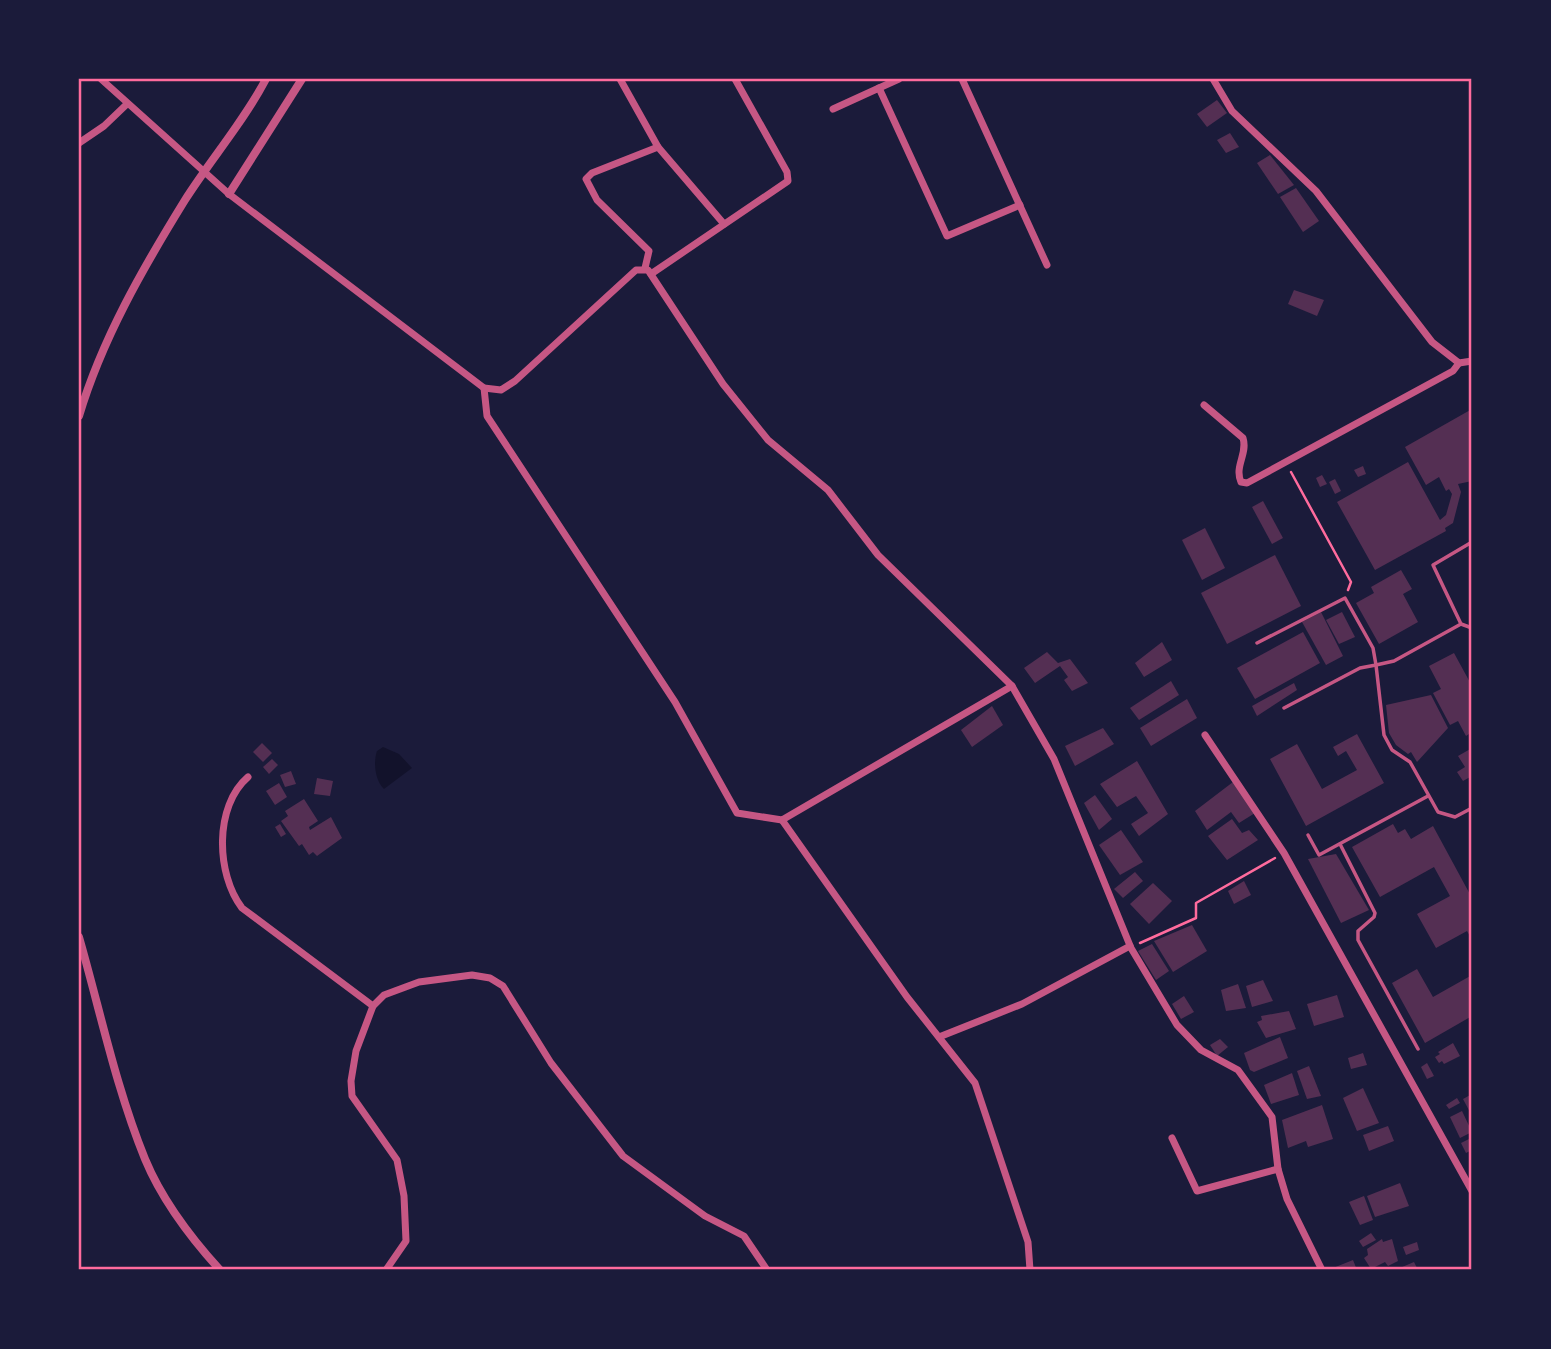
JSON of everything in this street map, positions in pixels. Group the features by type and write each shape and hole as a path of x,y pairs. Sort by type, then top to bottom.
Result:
{"street":[{"path":"101,79 229,194 484,388 501,390 636,270 648,271 724,224 789,178 735,79"},
{"path":"79,416 90,380 127,300 186,199 266,79"},
{"path":"229,194 302,79"},
{"path":"620,79 658,146 724,224"},
{"path":"832,109 899,79"},
{"path":"962,79 1047,265"},
{"path":"1213,79 1232,111 1315,191 1432,342 1460,363"},
{"path":"879,88 947,236 1020,205"},
{"path":"79,143 104,126 127,104"},
{"path":"658,146 592,173 586,179 597,200 649,251 648,271 723,384 768,440 828,490 877,555 1012,686 1054,759 1131,946 1177,1025 1201,1051 1238,1070 1272,1117 1278,1169 1287,1199 1322,1270"},
{"path":"1204,405 1243,438 1245,446 1238,473 1241,482 1252,482 1453,370 1460,363 1472,361"},
{"path":"484,388 487,416 675,702 737,813 782,820 1012,686"},
{"path":"1205,735 1284,853 1472,1191"},
{"path":"248,777 231,797 224,822 227,881 233,896 242,908 373,1006"},
{"path":"782,820 907,998 975,1083 1028,1242 1030,1270"},
{"path":"79,937 145,1159 168,1204 220,1270"},
{"path":"939,1037 1022,1004 1131,946"},
{"path":"391,1268 406,1241 404,1196 397,1160 352,1096 351,1081 356,1051 373,1006 384,995 419,982 472,975 490,978 503,986 518,1006 551,1063 623,1156 705,1216 744,1236 767,1270"},
{"path":"1172,1138 1197,1191 1278,1169"}],"lane":[{"path":"1472,542 1433,565 1461,624 1472,628"},
{"path":"1257,643 1345,597 1373,648 1384,735 1392,750 1410,761 1438,811 1455,817 1472,808"},
{"path":"1284,708 1360,668 1395,661 1461,624"},
{"path":"1308,835 1319,855 1428,796"},
{"path":"1340,844 1374,913 1374,917 1358,931 1358,940 1418,1049"}],"path":[{"path":"1286,463 1351,582 1345,597"},
{"path":"1131,946 1196,918 1196,903 1284,853"}],"shaded area":[{"path":"383,747 399,754 412,768 384,789 375,766 377,751"}],"building":[{"path":"1217,100 1227,113 1207,127 1197,114"},
{"path":"1230,133 1239,147 1226,153 1217,140"},
{"path":"1270,155 1294,185 1278,194 1257,163"},
{"path":"1296,188 1319,221 1303,232 1280,197"},
{"path":"1294,290 1324,300 1317,316 1288,304"},
{"path":"1472,409 1472,481 1458,484 1461,492 1453,523 1445,528 1446,531 1375,570 1337,502 1408,462 1440,520 1446,515 1452,494 1449,489 1446,491 1439,477 1426,485 1405,447"},
{"path":"1363,466 1366,474 1358,477 1354,470"},
{"path":"1322,475 1327,484 1320,487 1316,478"},
{"path":"1335,479 1341,491 1335,494 1329,482"},
{"path":"1263,501 1283,538 1272,544 1252,507"},
{"path":"1205,528 1225,568 1202,580 1182,540"},
{"path":"1275,555 1301,606 1227,644 1201,593"},
{"path":"1401,570 1412,589 1403,594 1418,622 1379,644 1356,603 1374,593 1371,587"},
{"path":"1321,612 1343,656 1326,665 1302,622"},
{"path":"1342,612 1355,637 1339,644 1326,620"},
{"path":"1303,632 1320,663 1255,699 1237,668"},
{"path":"1162,642 1172,660 1144,677 1135,663"},
{"path":"1047,652 1058,663 1070,659 1088,683 1072,691 1064,680 1068,677 1060,666 1035,683 1024,668"},
{"path":"1454,653 1472,686 1472,732 1466,736 1458,721 1450,725 1433,693 1441,689 1429,666"},
{"path":"1171,681 1179,695 1139,720 1130,708"},
{"path":"1294,683 1297,690 1257,716 1252,706"},
{"path":"1431,695 1448,728 1417,762 1411,752 1408,754 1396,745 1389,733 1386,705"},
{"path":"1187,699 1197,718 1151,746 1140,728"},
{"path":"992,706 1003,725 972,747 961,730"},
{"path":"1103,728 1114,744 1075,766 1065,746"},
{"path":"1357,734 1384,783 1306,826 1270,759 1297,744 1322,789 1357,770 1346,751 1338,756 1333,747"},
{"path":"262,743 272,753 263,762 253,752"},
{"path":"1472,748 1472,776 1463,781 1457,772 1465,767 1458,756"},
{"path":"272,759 278,765 269,774 263,767"},
{"path":"1137,761 1168,814 1139,836 1131,824 1148,813 1136,796 1117,807 1100,784"},
{"path":"291,771 296,784 285,787 280,775"},
{"path":"317,778 333,781 330,796 314,794"},
{"path":"1233,782 1255,813 1239,823 1231,812 1207,830 1195,811"},
{"path":"279,783 287,797 275,805 266,791"},
{"path":"1095,795 1112,819 1099,830 1084,803"},
{"path":"304,799 318,821 309,827 310,830 331,817 342,838 317,856 313,852 309,855 302,844 299,846 281,821 288,816 285,811"},
{"path":"1232,819 1242,833 1249,830 1258,840 1227,860 1208,836"},
{"path":"280,824 286,834 281,837 275,827"},
{"path":"1393,824 1398,833 1405,829 1411,839 1433,826 1472,898 1472,940 1467,931 1436,948 1417,914 1450,896 1434,867 1380,897 1352,847"},
{"path":"1121,830 1143,862 1120,875 1099,845"},
{"path":"1336,854 1369,910 1341,923 1308,859"},
{"path":"1135,872 1143,881 1123,898 1114,889"},
{"path":"1244,881 1251,895 1234,904 1228,891"},
{"path":"1153,883 1172,901 1149,924 1130,904"},
{"path":"1192,925 1207,951 1173,972 1154,941"},
{"path":"1152,944 1169,971 1156,980 1138,951"},
{"path":"1417,969 1433,997 1472,975 1472,1016 1425,1043 1392,983"},
{"path":"1263,980 1273,1001 1252,1007 1246,986"},
{"path":"1238,984 1246,1008 1226,1011 1221,990"},
{"path":"1337,995 1344,1017 1314,1026 1307,1004"},
{"path":"1184,996 1194,1012 1181,1019 1172,1004"},
{"path":"1289,1011 1296,1029 1266,1038 1257,1022 1262,1020 1261,1016"},
{"path":"1280,1037 1288,1058 1254,1072 1250,1070 1244,1053"},
{"path":"1220,1039 1228,1047 1217,1056 1210,1045"},
{"path":"1453,1043 1460,1056 1444,1064 1442,1061 1439,1063 1435,1057 1440,1054 1438,1052"},
{"path":"1363,1053 1367,1065 1351,1069 1348,1058"},
{"path":"1427,1063 1434,1076 1427,1079 1421,1067"},
{"path":"1309,1066 1321,1096 1307,1099 1297,1071"},
{"path":"1292,1073 1299,1095 1271,1104 1264,1085"},
{"path":"1363,1088 1379,1123 1357,1131 1343,1098"},
{"path":"1472,1094 1472,1116 1463,1099"},
{"path":"1457,1098 1460,1103 1449,1109 1446,1105"},
{"path":"1322,1105 1333,1139 1308,1147 1306,1141 1288,1148 1282,1120"},
{"path":"1462,1111 1472,1132 1460,1138 1450,1117"},
{"path":"1388,1126 1394,1141 1369,1151 1363,1135"},
{"path":"1469,1139 1472,1150 1466,1153 1461,1143"},
{"path":"1400,1183 1409,1206 1375,1217 1367,1196"},
{"path":"1364,1196 1373,1220 1360,1225 1349,1202"},
{"path":"1371,1233 1376,1240 1363,1247 1359,1241"},
{"path":"1382,1239 1383,1242 1392,1239 1398,1261 1388,1266 1385,1262 1371,1269 1364,1258 1368,1255 1367,1249"},
{"path":"1417,1242 1419,1250 1406,1255 1403,1247"},
{"path":"1353,1260 1357,1270 1328,1270"},
{"path":"1414,1262 1418,1270 1395,1270"}]}
